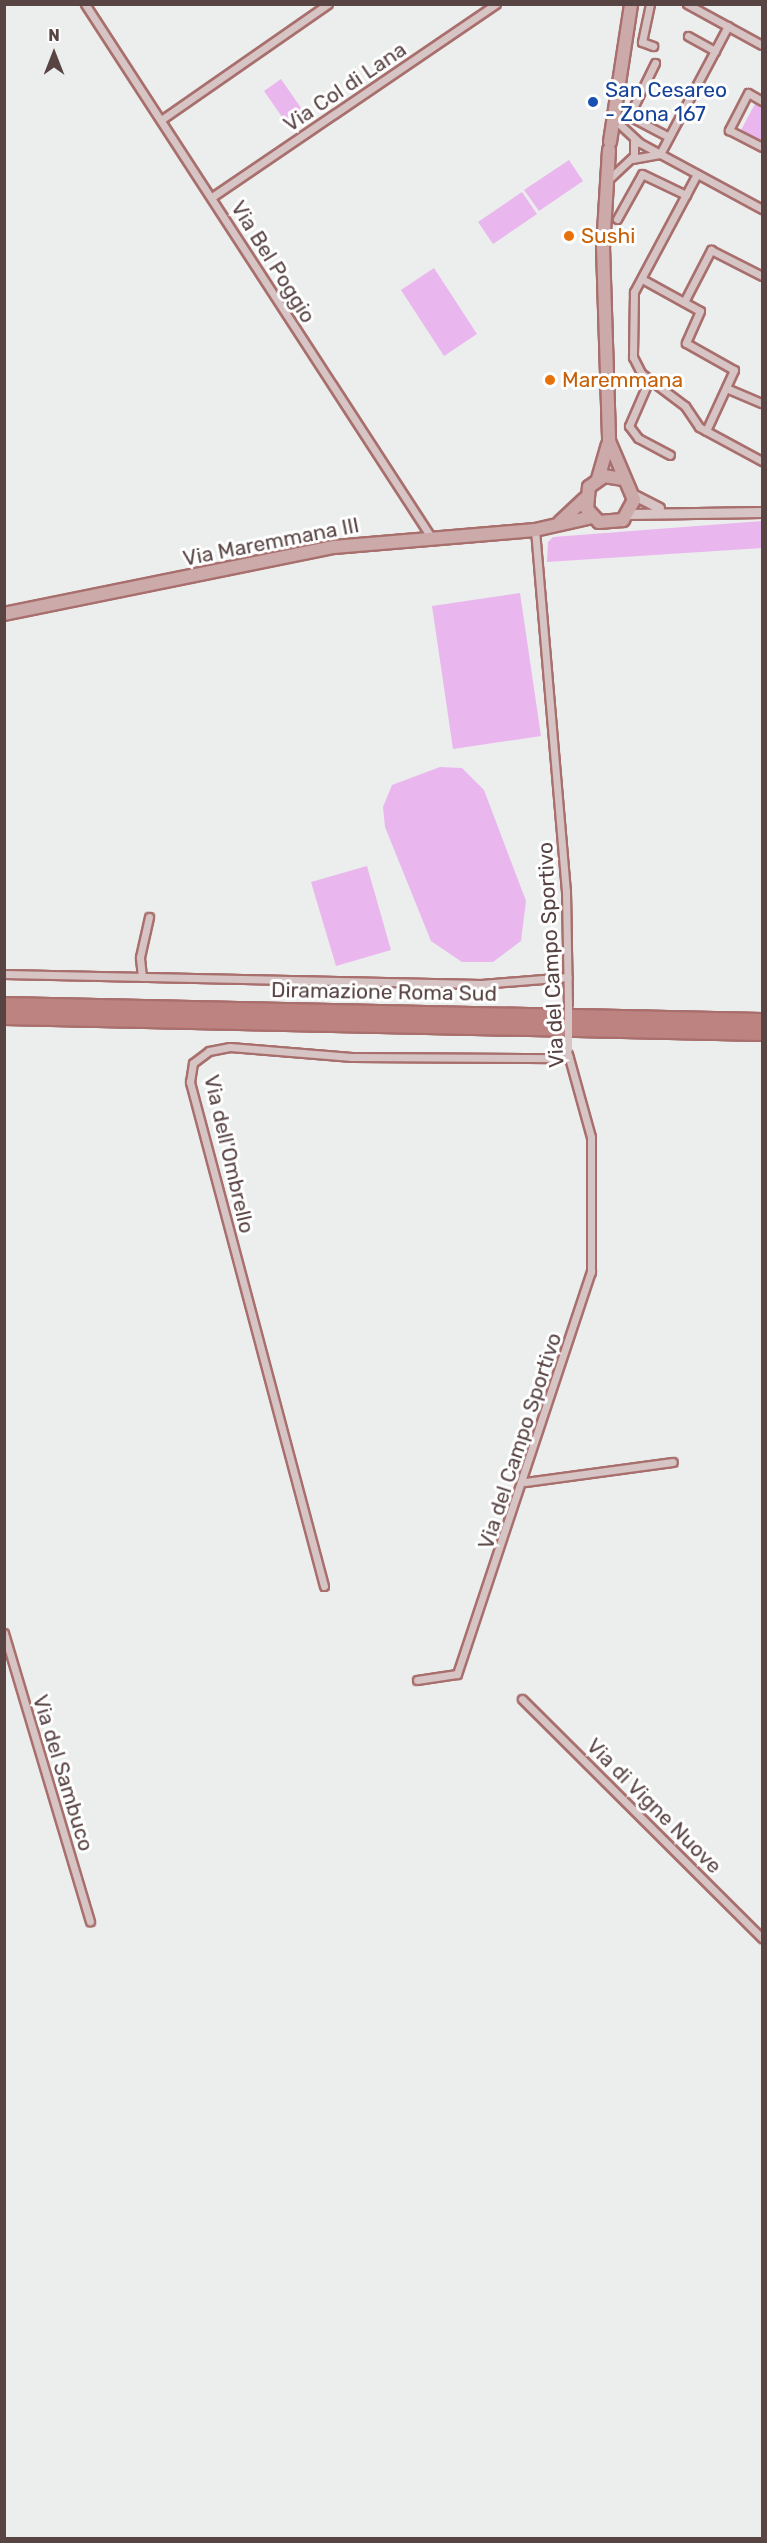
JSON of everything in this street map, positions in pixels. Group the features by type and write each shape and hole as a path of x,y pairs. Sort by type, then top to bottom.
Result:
{"highway":[{"name":"Diramazione Roma Sud","path":"4,1005 762,1021"},
{"name":"Diramazione Roma Sud","path":"4,1017 762,1033"}],"main road":[{"path":"549,528 585,499 598,479 609,441 606,190 612,112 631,4"},
{"path":"609,441 622,479 634,495 629,514"},
{"path":"598,479 622,479"},
{"path":"585,499 592,517"},
{"name":"Via Maremmana III","path":"4,614 334,547 535,530 592,517 615,524 629,514"}],"street":[{"name":"Via Bel Poggio","path":"85,4 431,537"},
{"path":"161,120 328,4"},
{"name":"Via Col di Lana","path":"212,197 496,4"},
{"path":"650,4 642,42 653,46"},
{"path":"687,4 762,45"},
{"path":"660,154 728,26"},
{"path":"687,36 715,51"},
{"path":"655,63 629,116 669,137"},
{"path":"762,101 748,93 729,130 762,147"},
{"path":"606,190 611,174 630,160 637,149 612,112"},
{"path":"631,137 610,146 614,159 630,160 660,154"},
{"path":"631,137 762,209"},
{"path":"617,219 642,174 686,195"},
{"path":"697,174 632,302 633,351 649,380 685,406 706,431 762,461"},
{"path":"684,302 711,250 762,276"},
{"path":"642,279 700,311 686,343 734,370 706,431"},
{"path":"649,380 628,426 638,438 670,455"},
{"path":"726,388 762,403"},
{"path":"634,495 670,511"},
{"path":"629,514 670,511 761,511"},
{"name":"Via del Campo Sportivo","path":"417,1680 457,1674 525,1482 593,1258 591,1137 568,1049 566,891 535,530"},
{"path":"142,977 141,950 149,917"},
{"path":"4,974 481,984 568,977"},
{"name":"Via dell'Ombrello","path":"324,1586 190,1082 193,1063 208,1051 230,1047 352,1057 569,1058"},
{"path":"525,1482 673,1462"},
{"name":"Via del Sambuco","path":"4,1633 90,1922"},
{"name":"Via di Vigne Nuove","path":"522,1699 762,1938"}],"shaded area":[{"path":"281,79 306,115 289,127 264,91"},
{"path":"756,102 762,105 762,142 741,130"},
{"path":"569,160 583,181 539,211 524,190"},
{"path":"522,192 537,214 493,244 478,222"},
{"path":"434,268 477,334 444,356 401,290"},
{"path":"762,521 762,548 547,562 548,542 553,537"},
{"path":"520,593 541,736 453,749 432,606"},
{"path":"440,767 462,768 484,790 526,901 521,941 493,962 462,962 431,941 385,827 383,807 392,785"},
{"path":"367,866 391,950 336,966 311,882"}],"place":[{"name":"San Cesareo - Zona 167","path":"593,102"},
{"name":"Sushi","path":"569,236"},
{"name":"Maremmana","path":"550,380"}]}
